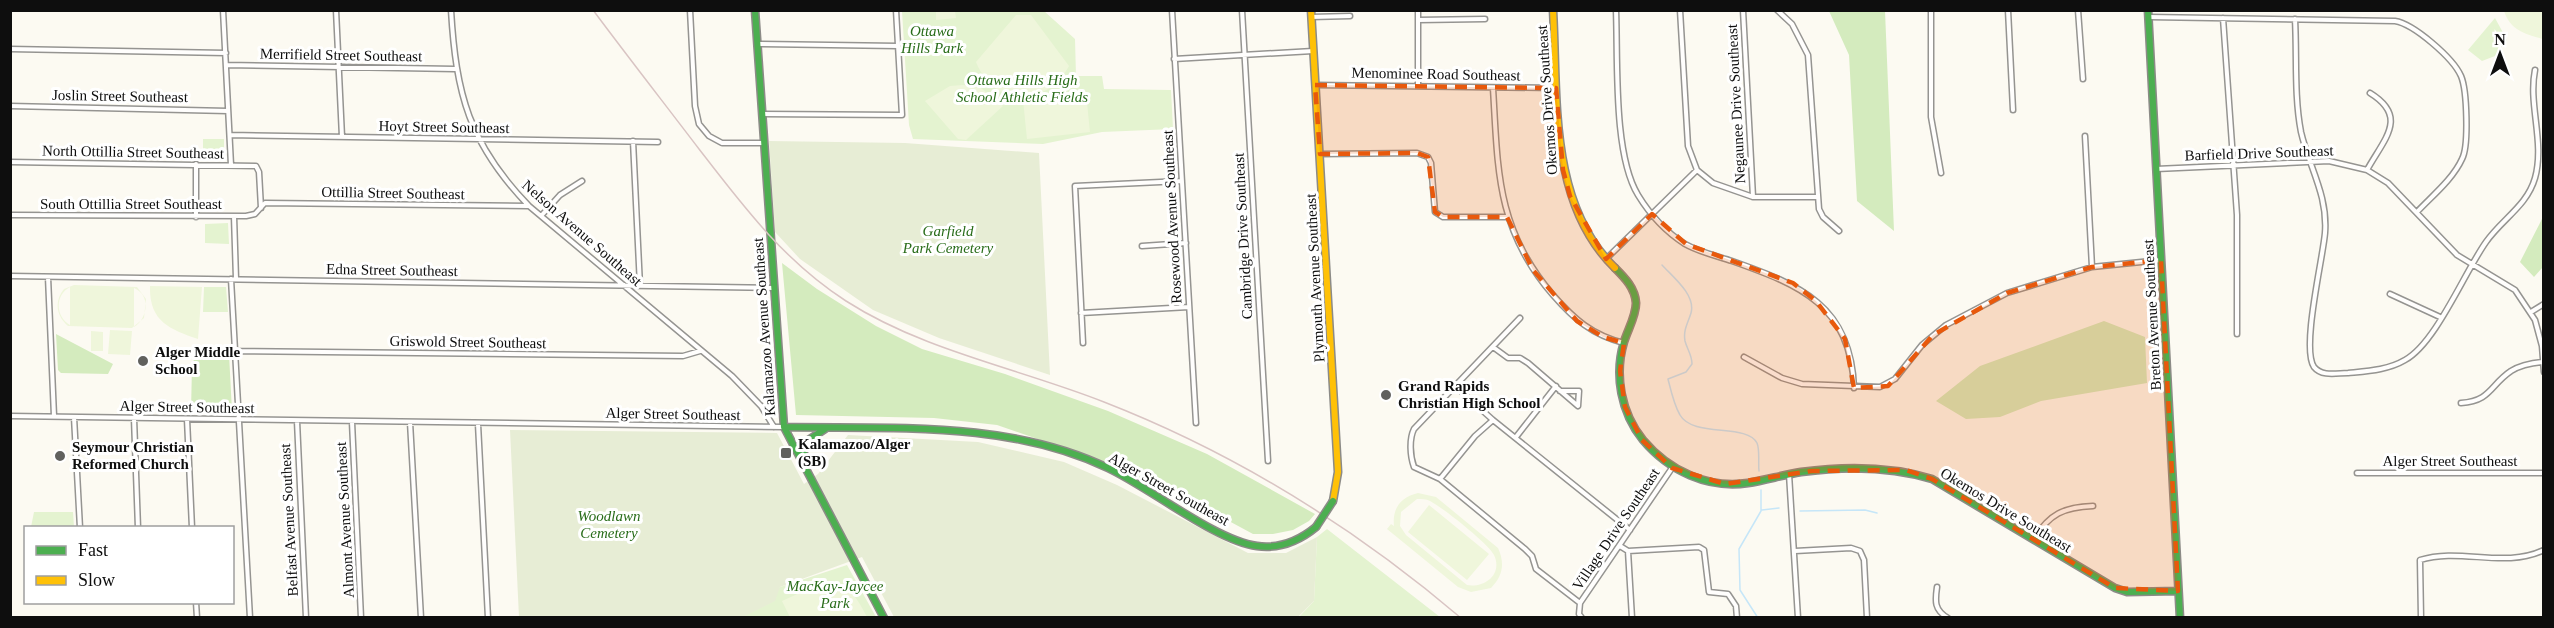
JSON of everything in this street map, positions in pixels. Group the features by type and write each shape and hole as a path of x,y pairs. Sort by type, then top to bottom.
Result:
{"main road":[{"name":"Kalamazoo Avenue Southeast","path":"755,10 784,428 884,618"},
{"name":"Okemos Drive Southeast","path":"1553,10 1561,161 1570,196 1586,231 1606,259 1628,281 1636,299 1634,318 1624,343 1620,371 1625,407 1642,440 1672,468 1695,478 1725,484 1753,482 1789,474 1826,470 1906,470 1932,479 2115,588 2127,591 2178,591"},
{"name":"Plymouth Avenue Southeast","path":"1308,534 1316,527 1333,501 1338,472 1311,14"},
{"name":"Breton Avenue Southeast","path":"2149,14 2180,618"},
{"name":"Alger Street Southeast","path":"784,428 939,430 1017,440 1106,467 1250,545 1280,546 1308,534"},
{"path":"801,463 802,447 807,440 828,428"}],"street":[{"path":"223,10 231,165"},
{"path":"336,10 342,137"},
{"name":"Nelson Avenue Southeast","path":"451,10 455,69 464,102 478,140 503,178 529,206 747,391 771,419 774,428"},
{"path":"690,10 696,115 704,130 722,143 763,143"},
{"path":"762,114 902,115 896,10"},
{"name":"Rosewood Avenue Southeast","path":"1172,10 1196,423"},
{"name":"Cambridge Drive Southeast","path":"1242,10 1268,461"},
{"path":"1418,10 1418,86"},
{"path":"1616,10 1625,160 1638,194 1652,214 1686,244 1786,280 1816,301 1845,339 1853,367 1854,388"},
{"path":"1680,10 1688,146 1697,170 1713,183 1753,197 1817,197"},
{"name":"Negaunee Drive Southeast","path":"1743,10 1753,197"},
{"path":"1777,10 1792,24 1808,55 1817,197 1823,217 1839,231"},
{"path":"1931,10 1931,117 1941,173"},
{"path":"2008,10 2013,110"},
{"path":"2078,10 2083,80"},
{"path":"1311,14 1350,16"},
{"path":"2149,14 2406,23 2456,67 2462,77 2464,88 2466,141 2464,157 2457,170 2416,212"},
{"path":"2223,18 2228,114 2234,165 2238,270 2237,334"},
{"path":"1418,20 1485,19"},
{"path":"2295,19 2301,132 2321,189 2325,213 2324,244 2311,339 2311,360 2319,371 2328,374 2372,371 2394,366 2414,355 2433,333 2440,316 2487,241 2523,203 2535,177 2541,145 2535,70"},
{"path":"758,44 898,46"},
{"path":"10,49 226,52"},
{"path":"1174,59 1313,51"},
{"name":"Merrifield Street Southeast","path":"226,65 455,69"},
{"name":"Menominee Road Southeast","path":"1315,85 1556,88"},
{"path":"1493,88 1497,151 1507,217 1533,270 1570,314 1593,333 1624,343"},
{"path":"2367,170 2391,124 2391,112 2385,102 2370,93"},
{"name":"Joslin Street Southeast","path":"10,106 228,111"},
{"name":"Hoyt Street Southeast","path":"230,135 658,142"},
{"path":"2085,136 2092,267"},
{"path":"633,141 640,286"},
{"path":"1320,154 1417,153 1428,158 1431,163 1436,212 1443,217 1507,217"},
{"name":"Barfield Drive Southeast","path":"2156,169 2311,161 2341,162 2367,170 2388,183 2445,244 2472,264 2515,290 2531,312 2539,332 2544,372"},
{"name":"North Ottillia Street Southeast","path":"10,162 256,166 259,172 261,209"},
{"path":"196,164 196,217"},
{"path":"1606,259 1697,170"},
{"path":"541,216 560,195 582,181"},
{"path":"1083,343 1075,186 1182,181"},
{"name":"Ottillia Street Southeast","path":"261,209 265,202 529,206"},
{"name":"South Ottillia Street Southeast","path":"10,215 196,217 251,215 261,209"},
{"path":"234,216 235,351 249,618"},
{"path":"1142,246 1186,243"},
{"path":"1744,357 1782,378 1802,384 1854,388 1888,386 1922,345 1959,316 2016,289 2092,267 2161,260"},
{"name":"Edna Street Southeast","path":"10,276 773,288"},
{"path":"48,277 54,416"},
{"path":"2391,294 2440,316"},
{"path":"2531,312 2544,304"},
{"path":"1082,313 1189,307"},
{"path":"1520,318 1455,386 1493,420 1630,530"},
{"path":"1494,347 1508,358 1520,358 1528,363 1556,386 1562,394 1578,406 1579,390 1560,391"},
{"name":"Griswold Street Southeast","path":"235,351 683,356 700,351"},
{"path":"2461,403 2484,398 2512,371 2529,364 2543,362"},
{"name":"Village Drive Southeast","path":"1455,386 1412,434 1414,467 1440,479 1525,549 1532,556 1536,569 1580,603"},
{"path":"1516,437 1556,386"},
{"name":"Alger Street Southeast","path":"10,416 784,428"},
{"path":"74,417 80,526"},
{"path":"134,418 138,526"},
{"path":"187,419 192,526"},
{"path":"1440,479 1475,436 1493,420"},
{"name":"Belfast Avenue Southeast","path":"297,421 306,618"},
{"name":"Almont Avenue Southeast","path":"352,422 361,618"},
{"path":"410,422 421,618"},
{"path":"478,424 488,618"},
{"name":"Village Drive Southeast","path":"1582,617 1579,614 1580,603 1672,468"},
{"name":"Alger Street Southeast","path":"2357,473 2544,473"},
{"path":"1789,474 1797,618"},
{"path":"2034,540 2049,518 2060,510 2093,506"},
{"path":"1620,546 1628,551 1699,548 1704,550 1709,592 1728,594 1736,606 1737,618"},
{"path":"1795,551 1851,548 1860,551 1864,560 1867,618"},
{"path":"2421,618 2420,560 2479,557 2519,559 2544,550"},
{"path":"1628,551 1632,618"},
{"path":"1937,587 1936,605 1938,610 1948,618"}],"highlighted area":[{"path":"1315,85 1556,88 1563,170 1570,196 1606,259 1652,214 1686,244 1793,283 1816,301 1845,339 1854,388 1888,386 1933,335 2007,293 2092,267 2161,260 2178,591 2115,588 1932,479 1906,470 1812,471 1725,484 1672,468 1642,440 1625,407 1620,371 1624,343 1603,337 1577,321 1533,270 1507,217 1443,217 1435,212 1428,157 1417,153 1320,154"}],"green space":[{"name":"Ottawa Hills High School Athletic Fields","path":"902,11 1044,11 1075,39 1076,76 1102,76 1104,89 1171,90 1173,129 1102,132 1043,144 913,139 909,125"},
{"path":"936,11 955,11 956,18 936,20"},
{"path":"1829,11 1885,11 1894,231 1857,201 1849,55"},
{"path":"2504,11 2543,11 2543,39 2514,27"},
{"path":"1016,15 1031,15 1069,66 1059,80 1047,90 1021,97 1007,95 995,88 984,77 976,62"},
{"path":"2495,18 2507,40 2495,56 2482,61 2468,50"},
{"path":"963,85 981,88 1003,106 966,140 958,139 925,101 950,86"},
{"path":"1086,93 1090,132 1027,139 1023,100"},
{"path":"203,139 224,139 224,158 203,158"},
{"name":"Garfield Park Cemetery","path":"769,141 905,143 1039,153 1050,375 939,338 873,310 800,259 775,232"},
{"path":"2543,217 2543,267 2534,277 2520,262"},
{"path":"228,223 229,244 205,243 205,224"},
{"path":"782,263 817,289 876,326 922,349 1005,374 1108,411 1207,454 1315,514 1309,521 1293,530 1273,534 1253,534 1190,500 1095,459 997,425 934,418 796,415"},
{"path":"74,285 137,287 146,299 145,304 143,296 134,288 134,326 132,328 68,326 61,318 58,308 59,298 64,289","holes":["70,287 70,325 59,311 59,300"]},
{"path":"150,286 202,287 198,339 170,327 157,316 153,308"},
{"path":"204,287 226,287 228,312 203,312"},
{"path":"2104,321 2145,337 2147,383 2041,401 2000,417 1966,419 1936,401 1980,366"},
{"path":"110,330 132,331 130,355 108,354"},
{"path":"91,331 103,332 103,351 91,351"},
{"path":"56,334 113,364 108,374 61,373 58,370"},
{"path":"229,354 232,411 191,411 192,366 195,356"},
{"name":"Woodlawn Cemetery","path":"510,430 777,433 804,484 818,474 848,435 978,442 1064,462 1117,485 1248,553 1286,553 1317,537 1314,601 1297,618 894,617 862,557 780,587 775,601 743,617 519,617"},
{"path":"1418,493 1436,497 1498,548 1502,559 1502,569 1491,588 1471,592 1458,587 1387,529 1391,524 1394,526 1396,509 1402,500","holes":["1417,499 1430,501 1444,510 1490,550 1496,562 1491,578 1480,584 1467,585 1406,535 1400,526 1401,512"]},
{"path":"1429,505 1489,554 1467,580 1408,532"},
{"path":"34,512 73,512 74,526 31,526"},
{"path":"1327,529 1440,617 1298,618 1314,601 1317,537"},
{"name":"MacKay-Jaycee Park","path":"847,565 876,617 733,618 743,617 780,587"},
{"path":"826,581 846,588 856,598 867,617 790,617 782,601"}],"waterway":[{"path":"1662,265 1687,293 1692,306 1685,330 1686,344 1692,364 1686,372 1668,379 1678,411 1687,422 1696,426 1743,433 1751,437 1758,446 1759,471"},
{"path":"1758,618 1740,590 1739,549 1761,511 1761,490"},
{"path":"1762,510 1779,508"},
{"path":"1800,511 1865,510 1877,513"}],"railway":[{"path":"593,10 748,212 803,268 846,301 876,318 939,346 1104,402 1200,444 1292,495 1336,523 1461,618"}],"traffic: fast":[{"path":"755,10 784,427 884,618"},
{"path":"2148,10 2180,618"},
{"path":"1615,268 1632,288 1636,303 1635,313 1621,355 1620,380 1625,406 1629,418 1643,440 1653,451 1677,469 1704,480 1733,484 1801,472 1834,469 1884,469 1916,475 1932,479 2115,588 2127,592 2178,591"},
{"path":"784,427 908,428 990,434 1070,453 1108,468 1203,524 1241,542 1265,547 1281,545 1296,540 1316,527"},
{"path":"801,462 807,441 825,429"},
{"path":"1316,527 1333,501"}],"traffic: slow":[{"path":"1311,10 1338,472 1333,501"},
{"path":"1553,10 1557,112 1567,180 1578,212 1593,242 1615,268"}],"place":[{"name":"Alger Middle School","path":"143,361"},
{"name":"Grand Rapids Christian High School","path":"1386,395"},
{"name":"Kalamazoo/Alger (SB)","path":"786,453"},
{"name":"Seymour Christian Reformed Church","path":"60,456"}],"park label":[{"name":"Ottawa Hills Park","path":"932,40"}]}
